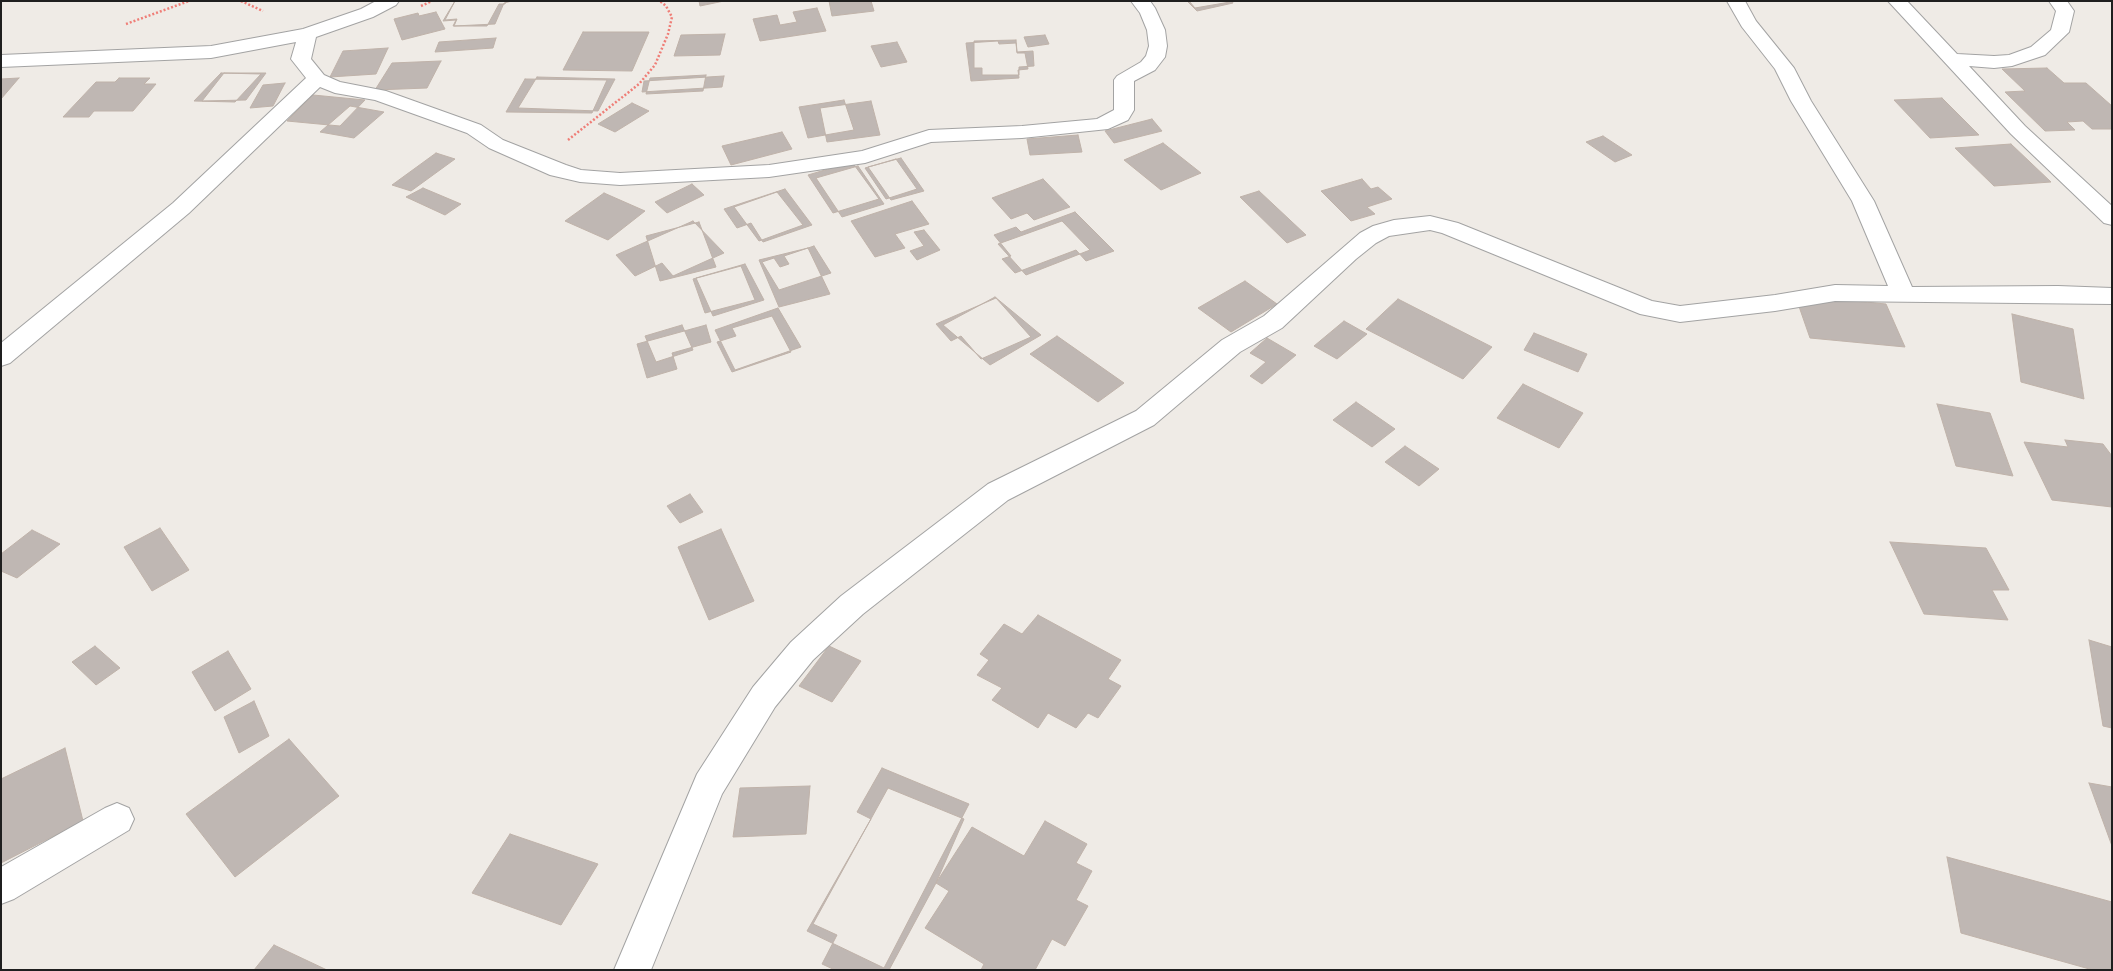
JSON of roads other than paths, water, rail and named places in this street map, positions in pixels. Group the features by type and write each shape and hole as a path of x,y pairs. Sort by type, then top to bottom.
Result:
{"street":[{"path":"1,61 186,54 265,43 308,34 367,12 390,1"},
{"path":"308,34 301,59 317,79 335,87 379,95 474,129 496,144 539,160 558,170 580,176 620,179 769,171 865,157 929,136 1022,132 1101,125 1121,116 1124,110 1124,80 1148,66 1155,57 1158,46 1156,30 1148,12 1140,1"},
{"path":"1736,1 1748,23 1784,68 1801,100 1863,201 1904,295"},
{"path":"1897,1 2018,130 2112,218"},
{"path":"1950,59 1994,62 2012,60 2038,51 2060,32 2065,11 2058,1"},
{"path":"1,357 181,208 317,79"},
{"path":"632,970 709,785 764,697 802,651 852,605 998,492 1145,418 1231,346 1273,322 1368,238 1394,227 1430,223 1443,226 1648,308 1680,314 1757,306 1834,293 2112,296"},
{"path":"1,887 117,819"}]}
